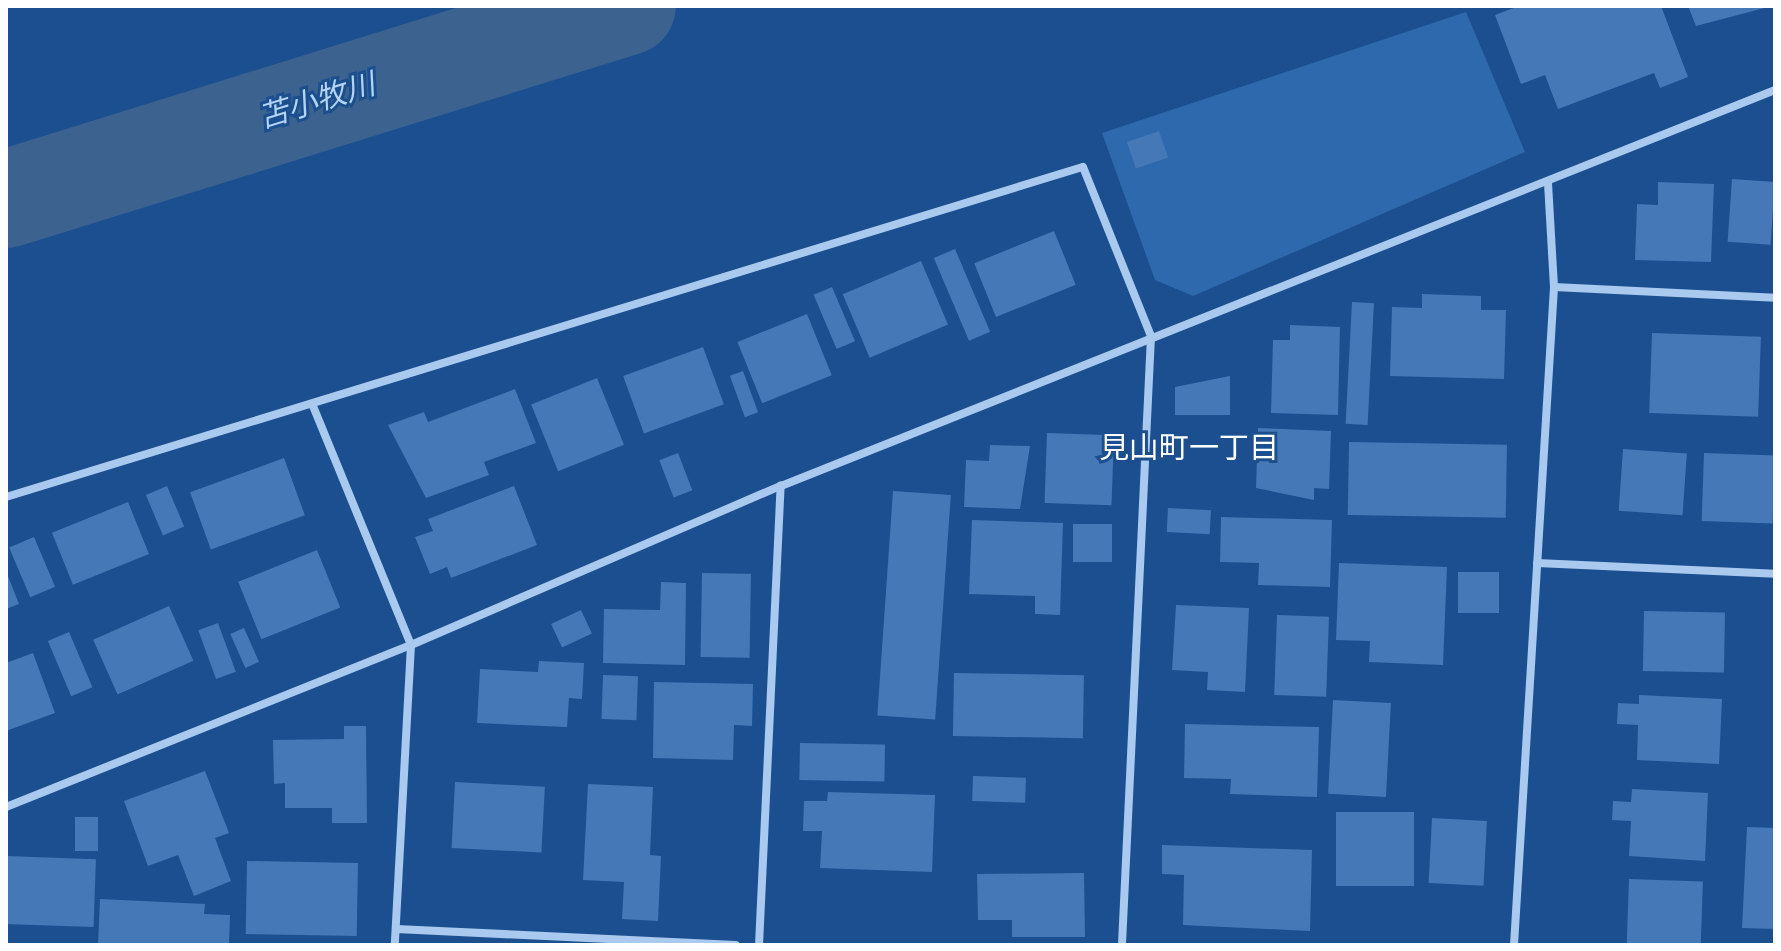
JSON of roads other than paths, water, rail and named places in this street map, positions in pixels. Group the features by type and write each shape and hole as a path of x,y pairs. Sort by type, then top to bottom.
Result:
{"street":[{"path":"6,807 411,645 781,486 1151,336 1775,90"},
{"path":"6,497 313,406 1083,167 1151,336 1122,945"},
{"path":"1514,945 1554,287 1548,182"},
{"path":"1554,287 1775,298"},
{"path":"313,406 411,645 395,945"},
{"path":"759,945 781,486"},
{"path":"1537,563 1775,574"},
{"path":"396,929 736,945"}],"waterway":[{"name":"苫小牧川","path":"6,199 627,6"}],"district":[{"name":"見山町一丁目","path":"1189,449"}]}
